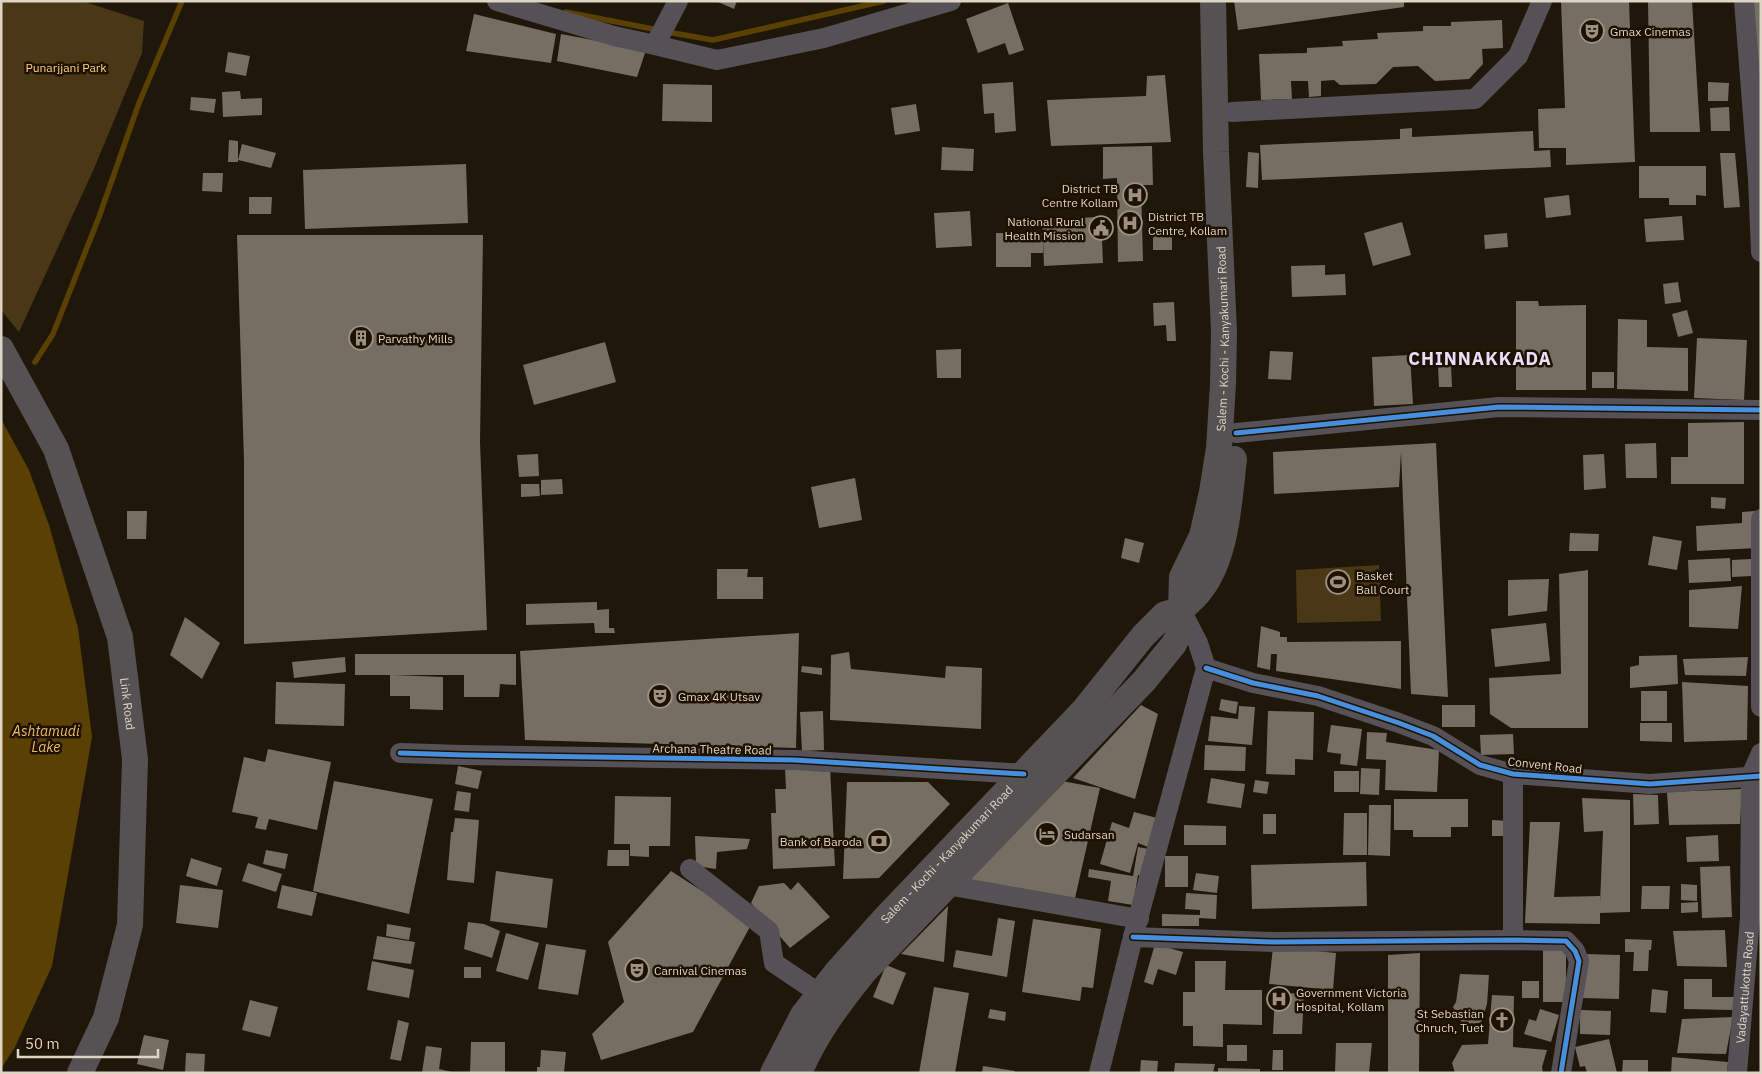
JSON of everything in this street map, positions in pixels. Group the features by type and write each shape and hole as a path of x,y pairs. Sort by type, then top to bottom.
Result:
{"main road":[{"name":"Salem - Kochi - Kanyakumari Road","path":"799,1073 810,1046 840,1002 864,972 1144,681 1174,644 1182,628 1182,577 1202,536 1212,492 1219,448 1223,384 1224,332 1216,152 1213,1"},
{"name":"Salem - Kochi - Kanyakumari Road","path":"772,1073 803,1015 836,973 887,916 1083,711 1143,636 1165,614 1181,610 1200,592 1217,562 1229,504 1236,433 1232,112 1228,1"},
{"name":"Link Road","path":"1,349 56,449 120,637 135,760 130,925 106,1018 80,1073"}],"street":[{"path":"497,1 614,36 717,60 824,38 951,1"},
{"path":"655,45 678,1"},
{"path":"1232,112 1475,98 1518,56 1542,1"},
{"path":"1744,1 1758,179 1761,252"},
{"path":"1236,433 1499,406 1761,410"},
{"path":"1761,519 1761,707"},
{"path":"1099,1073 1206,668 1198,643 1181,610"},
{"name":"Convent Road","path":"1206,668 1253,683 1318,696 1382,717 1433,736 1480,765 1513,774 1650,784 1756,776"},
{"name":"Archana Theatre Road","path":"400,753 795,760 1024,774"},
{"name":"Vadayattukotta Road","path":"1737,1073 1750,918 1756,776 1761,753"},
{"path":"1513,774 1513,940"},
{"path":"690,869 769,931 774,963 820,994"},
{"path":"947,885 1136,928 1274,942 1566,941 1575,951 1579,961 1561,1073"}],"green space":[{"name":"Punarjjani Park","path":"1,1 82,1 144,21 142,53 93,171 19,332 1,310"},
{"name":"Basket Ball Court","path":"1379,565 1381,621 1297,623 1296,570"}],"water":[{"name":"Ashtamudi Lake","path":"1,419 29,470 49,525 78,628 92,737 52,966 15,1047 1,1069"}],"building":[{"path":"716,1 737,1 734,9"},
{"path":"1234,1 1404,1 1404,7 1238,30"},
{"path":"1561,1 1629,1 1635,162 1566,165 1566,148 1539,148 1538,109 1565,108"},
{"path":"1648,1 1692,1 1700,132 1650,132"},
{"path":"1752,1 1761,1 1761,94"},
{"path":"1008,3 1024,50 1009,55 1005,43 978,53 966,19"},
{"path":"474,14 556,34 551,63 466,51"},
{"path":"1502,20 1503,48 1482,49 1483,64 1469,79 1435,81 1418,66 1393,67 1376,84 1340,85 1334,80 1321,81 1321,96 1309,97 1308,81 1291,81 1292,99 1261,100 1259,54 1307,53 1307,48 1343,46 1342,41 1378,39 1377,33 1423,31 1423,26 1451,26 1451,22"},
{"path":"561,34 646,50 637,77 557,61"},
{"path":"228,52 250,56 246,76 225,72"},
{"path":"1165,75 1171,142 1051,146 1047,100 1146,96 1147,76"},
{"path":"1013,82 1016,131 995,133 994,113 984,114 982,84"},
{"path":"1708,82 1729,83 1728,101 1708,101"},
{"path":"663,84 712,85 712,122 662,121"},
{"path":"240,91 241,99 262,98 262,115 223,117 222,92"},
{"path":"191,97 216,99 214,113 190,110"},
{"path":"916,104 920,131 895,135 891,108"},
{"path":"1729,107 1730,131 1711,131 1710,108"},
{"path":"1412,128 1412,137 1533,131 1534,151 1550,150 1551,167 1262,180 1260,145 1400,139 1400,129"},
{"path":"229,140 238,141 238,162 228,162"},
{"path":"242,144 276,153 271,168 238,160"},
{"name":"District TB Centre, Kollam","path":"1152,146 1153,185 1141,185 1143,261 1118,262 1117,178 1103,179 1103,147"},
{"path":"942,147 974,149 973,171 941,170"},
{"path":"1248,152 1259,153 1258,188 1246,187"},
{"path":"1720,153 1735,153 1740,207 1724,208"},
{"path":"466,164 468,223 305,229 303,170"},
{"path":"1639,166 1706,166 1706,196 1696,195 1696,205 1669,205 1669,198 1639,198"},
{"path":"203,173 223,173 222,192 202,191"},
{"path":"1569,195 1571,215 1546,218 1544,198"},
{"path":"249,197 272,197 271,214 249,214"},
{"path":"970,211 972,246 936,248 934,213"},
{"path":"1682,216 1684,240 1646,242 1644,219"},
{"path":"1101,217 1103,263 1044,266 1043,240 1043,253 1031,253 1031,267 996,267 996,233 1043,233 1042,219"},
{"path":"1402,222 1411,255 1373,266 1364,233"},
{"path":"1153,228 1172,228 1172,250 1153,250"},
{"path":"1507,233 1508,247 1485,249 1484,235"},
{"name":"Parvathy Mills","path":"237,235 483,235 480,442 487,630 244,644 244,461"},
{"path":"1325,265 1325,275 1345,274 1346,295 1292,297 1291,266"},
{"path":"1678,282 1681,302 1665,304 1663,284"},
{"path":"1516,301 1538,301 1539,306 1586,305 1586,390 1516,390"},
{"path":"1174,302 1176,341 1167,341 1166,325 1154,326 1153,303"},
{"path":"1687,310 1693,333 1678,337 1672,314"},
{"path":"1618,319 1647,320 1647,347 1688,348 1688,391 1617,389"},
{"path":"1697,338 1747,340 1744,400 1694,398"},
{"path":"605,342 616,382 534,405 523,365"},
{"path":"961,349 961,378 937,378 936,350"},
{"path":"1270,351 1293,352 1291,380 1268,379"},
{"path":"1410,355 1413,404 1374,406 1372,357"},
{"path":"1451,365 1452,387 1439,387 1438,366"},
{"path":"1592,372 1614,372 1614,388 1592,388"},
{"path":"1744,422 1744,484 1671,484 1671,457 1688,457 1688,423"},
{"path":"1436,443 1448,697 1411,694 1401,452 1399,487 1274,494 1273,452"},
{"path":"1656,443 1657,478 1626,478 1625,444"},
{"path":"538,454 539,476 519,477 517,455"},
{"path":"1604,454 1606,488 1584,490 1583,455"},
{"path":"855,478 862,520 819,528 811,487"},
{"path":"562,479 563,494 541,495 541,480"},
{"path":"521,484 539,484 540,496 521,497"},
{"path":"1711,497 1726,498 1725,509 1711,508"},
{"path":"127,511 147,511 146,539 127,539"},
{"path":"1755,511 1757,548 1697,551 1696,526 1742,523 1742,512"},
{"path":"1570,533 1599,534 1598,551 1569,551"},
{"path":"1653,536 1682,541 1677,570 1648,565"},
{"path":"1125,538 1144,543 1139,563 1121,558"},
{"path":"1730,558 1731,581 1689,583 1688,560"},
{"path":"1751,559 1752,576 1732,577 1732,560"},
{"path":"717,569 748,569 747,577 763,577 763,599 717,599"},
{"path":"1588,570 1588,728 1511,728 1490,714 1489,678 1561,674 1559,574"},
{"path":"1549,579 1547,611 1508,616 1508,580"},
{"path":"1742,586 1738,629 1689,627 1689,590"},
{"path":"597,602 597,610 609,609 609,628 614,628 615,633 595,633 594,623 526,625 526,604"},
{"path":"185,617 220,643 202,679 170,655"},
{"path":"1546,623 1550,661 1495,667 1491,629"},
{"path":"1261,626 1280,632 1280,637 1287,637 1287,642 1401,641 1401,689 1276,671 1277,654 1271,654 1270,670 1257,667"},
{"name":"Gmax 4K Utsav","path":"799,633 796,748 525,740 520,651"},
{"path":"849,652 851,669 945,678 946,666 982,668 981,729 830,720 831,655"},
{"path":"355,654 516,654 516,685 500,684 499,697 464,697 464,675 394,675 443,677 443,710 410,709 410,696 390,696 390,675 355,675"},
{"path":"1677,655 1678,684 1630,688 1630,667 1639,665 1639,656"},
{"path":"345,657 346,672 294,678 292,662"},
{"path":"1748,657 1746,676 1685,675 1683,659"},
{"path":"802,666 822,668 822,675 801,672"},
{"path":"276,682 345,684 344,726 275,724"},
{"path":"1682,682 1748,686 1747,740 1684,742"},
{"path":"1641,691 1667,691 1667,721 1641,721"},
{"path":"1221,699 1238,702 1236,714 1219,710"},
{"path":"1141,705 1158,714 1135,799 1073,778"},
{"path":"1442,705 1475,705 1475,727 1442,727"},
{"path":"1239,706 1255,707 1252,745 1208,741 1211,716 1238,719"},
{"path":"823,711 824,750 802,751 800,712"},
{"path":"1268,711 1314,712 1313,760 1295,759 1295,775 1266,774"},
{"path":"1640,723 1672,723 1672,742 1640,741"},
{"path":"1331,725 1362,729 1357,766 1340,764 1341,754 1327,752"},
{"path":"1367,732 1387,733 1386,742 1439,750 1437,792 1385,790 1386,760 1366,759"},
{"path":"1513,734 1514,754 1481,755 1480,735"},
{"path":"1205,745 1246,747 1245,771 1204,770"},
{"path":"268,749 331,762 317,830 269,819 266,830 255,828 258,817 232,812 244,757 265,762"},
{"path":"458,766 482,771 478,789 455,784"},
{"path":"830,767 835,866 773,869 771,813 776,813 775,789 786,789 785,769"},
{"path":"1361,768 1380,769 1379,795 1360,794"},
{"path":"1334,771 1359,771 1359,792 1334,792"},
{"path":"1211,778 1245,784 1241,808 1207,803"},
{"name":"Sudarsan","path":"1056,780 1100,788 1075,898 962,880"},
{"path":"1255,780 1269,782 1267,794 1253,792"},
{"path":"334,781 433,799 409,914 313,891"},
{"name":"Bank of Baroda","path":"847,782 928,782 950,804 879,878 843,879"},
{"path":"1742,789 1740,824 1669,825 1667,792"},
{"path":"457,791 471,793 469,812 454,810"},
{"path":"1633,794 1658,795 1659,824 1634,825"},
{"path":"615,796 671,797 670,846 649,846 649,857 630,856 630,844 614,844"},
{"path":"1582,798 1630,800 1630,912 1600,913 1600,924 1525,923 1530,822 1560,822 1554,897 1600,896 1600,903 1603,831 1584,832"},
{"path":"1394,799 1468,799 1468,827 1451,827 1451,837 1413,837 1413,830 1394,830"},
{"path":"1369,805 1391,805 1390,856 1368,855"},
{"path":"1134,812 1157,818 1148,847 1138,843 1130,873 1100,864 1112,822 1129,828"},
{"path":"1344,813 1367,813 1367,855 1343,855"},
{"path":"1263,814 1276,814 1276,834 1263,834"},
{"path":"455,818 479,820 474,883 447,880 451,832 453,832"},
{"path":"1492,820 1509,821 1508,836 1492,836"},
{"path":"1184,825 1226,826 1226,845 1184,845"},
{"path":"1718,835 1719,861 1687,862 1686,837"},
{"path":"695,836 750,839 747,849 717,852 716,869 696,866"},
{"path":"1138,847 1149,849 1144,877 1138,875 1133,905 1108,901 1111,881 1088,877 1089,869 1133,876"},
{"path":"266,850 288,854 285,869 263,864"},
{"path":"608,850 629,850 629,866 607,866"},
{"path":"1165,856 1188,856 1188,887 1165,887"},
{"path":"191,858 222,868 217,886 186,876"},
{"path":"1366,862 1367,906 1252,909 1251,865"},
{"path":"248,863 282,874 276,892 242,881"},
{"path":"1730,866 1732,917 1702,918 1700,867"},
{"path":"496,871 553,879 547,928 490,921"},
{"path":"671,871 752,923 693,1032 601,1060 592,1034 624,1002 608,942"},
{"path":"1196,873 1219,876 1217,893 1193,890"},
{"path":"798,882 830,917 790,948 751,903 759,886 784,883 791,890"},
{"path":"1681,884 1697,885 1697,901 1681,900"},
{"path":"180,885 223,890 218,928 176,923"},
{"path":"282,885 317,893 312,916 277,908"},
{"path":"1642,886 1670,886 1669,909 1641,909"},
{"path":"1186,893 1217,895 1216,919 1199,918 1199,926 1162,926 1162,914 1200,915 1200,910 1185,909"},
{"path":"1698,902 1698,912 1681,913 1681,903"},
{"path":"948,906 944,962 901,954"},
{"path":"998,918 1015,921 1007,977 953,967 956,950 992,956"},
{"path":"1033,919 1101,929 1093,988 1082,987 1080,1001 1022,992"},
{"path":"468,922 484,924 500,931 492,958 464,949"},
{"path":"387,924 411,928 409,940 386,936"},
{"path":"1725,930 1727,967 1677,966 1673,931"},
{"path":"506,933 539,943 528,980 496,971"},
{"path":"377,936 415,942 411,964 373,959"},
{"path":"1625,939 1652,940 1651,950 1649,950 1648,971 1633,971 1634,952 1625,952"},
{"path":"546,944 586,950 578,995 538,989"},
{"path":"1155,944 1183,952 1176,975 1158,969 1153,985 1144,982"},
{"path":"1273,947 1336,953 1333,990 1269,984"},
{"path":"1543,948 1566,948 1566,1002 1543,1002"},
{"path":"1420,953 1419,1073 1388,1073 1388,955"},
{"path":"1584,954 1620,955 1619,999 1582,998"},
{"path":"372,961 414,970 409,998 367,990"},
{"path":"1195,961 1226,961 1225,990 1262,990 1262,1025 1223,1024 1223,1047 1193,1046 1193,1026 1183,1026 1183,992 1195,992"},
{"path":"886,965 906,973 893,1005 873,997"},
{"path":"464,967 481,967 481,978 464,978"},
{"path":"1460,974 1489,975 1487,1004 1481,1023 1462,1024 1453,1007 1456,1002"},
{"path":"1684,979 1712,979 1712,997 1734,997 1734,1010 1684,1009"},
{"path":"1522,981 1539,981 1539,998 1522,998"},
{"path":"934,987 969,993 955,1073 919,1073"},
{"path":"1652,989 1668,991 1666,1013 1650,1012"},
{"path":"1304,993 1302,1034 1273,1034 1275,994"},
{"name":"St Sebastian Chruch, Tuet","path":"1492,995 1514,996 1513,1047 1547,1050 1542,1067 1543,1073 1455,1073 1452,1063 1462,1045 1488,1044"},
{"path":"250,1000 278,1007 270,1037 242,1030"},
{"path":"990,1009 1006,1012 1005,1021 988,1018"},
{"path":"1540,1009 1559,1015 1551,1042 1524,1034 1529,1019 1536,1021"},
{"path":"1580,1010 1611,1011 1610,1035 1580,1034"},
{"path":"1733,1017 1726,1054 1677,1053 1682,1019"},
{"path":"398,1020 409,1023 401,1061 390,1059"},
{"path":"144,1035 169,1040 163,1070 137,1064"},
{"path":"1609,1039 1617,1073 1587,1073 1585,1066 1580,1067 1575,1047"},
{"path":"471,1042 505,1042 505,1073 470,1073"},
{"path":"1336,1043 1372,1043 1369,1073 1335,1073"},
{"path":"1227,1045 1247,1045 1247,1061 1227,1061"},
{"path":"426,1046 442,1048 439,1069 456,1073 422,1073"},
{"path":"541,1050 566,1052 564,1073 537,1073 537,1067 540,1067"},
{"path":"1273,1050 1283,1050 1283,1070 1272,1070"},
{"path":"186,1053 205,1054 204,1073 185,1073"},
{"path":"1672,1057 1728,1062 1727,1073 1671,1073"},
{"path":"1141,1060 1158,1061 1157,1073 1140,1073"},
{"path":"1623,1060 1648,1060 1648,1073 1622,1073"},
{"path":"1175,1063 1215,1064 1213,1073 1174,1073"},
{"path":"983,1066 1015,1071 1015,1073 982,1073"},
{"path":"1218,1068 1260,1069 1260,1073 1218,1073"}],"waterway":[{"path":"35,362 53,334 99,217 139,103 182,1"},
{"path":"667,32 713,40 884,1"},
{"path":"566,12 658,30"}],"cycle path":[{"path":"1236,433 1499,407 1761,410"},
{"path":"1206,668 1253,683 1318,696 1399,723 1433,736 1480,765 1513,774 1650,784 1761,776"},
{"path":"400,753 795,760 1024,774"},
{"path":"1133,937 1274,942 1566,941 1575,951 1579,961 1561,1073"}],"place":[{"name":"Gmax Cinemas","path":"1592,31"},
{"name":"District TB Centre Kollam","path":"1135,195"},
{"name":"District TB Centre, Kollam","path":"1130,223"},
{"name":"National Rural Health Mission","path":"1101,228"},
{"name":"Parvathy Mills","path":"361,338"},
{"name":"Basket Ball Court","path":"1338,582"},
{"name":"Gmax 4K Utsav","path":"660,696"},
{"name":"Sudarsan","path":"1047,834"},
{"name":"Bank of Baroda","path":"879,841"},
{"name":"Carnival Cinemas","path":"637,970"},
{"name":"Government Victoria Hospital, Kollam","path":"1279,999"},
{"name":"St Sebastian Chruch, Tuet","path":"1502,1020"}],"district":[{"name":"CHINNAKKADA","path":"1480,358"}]}
